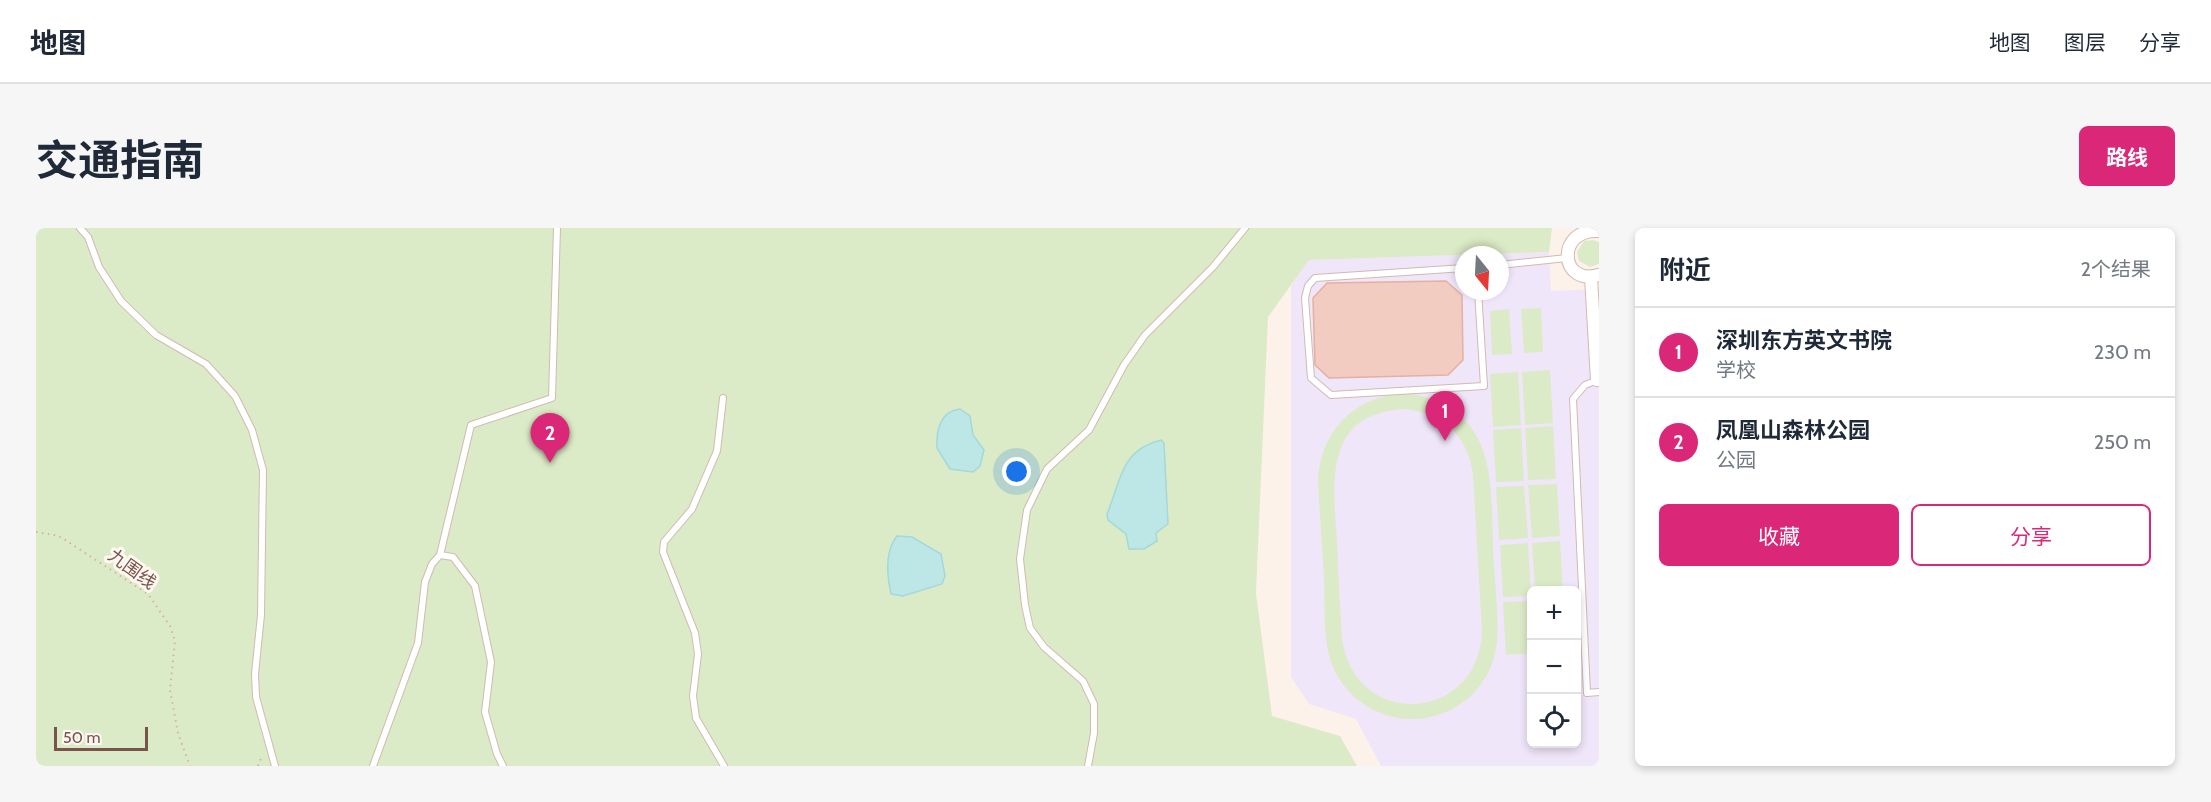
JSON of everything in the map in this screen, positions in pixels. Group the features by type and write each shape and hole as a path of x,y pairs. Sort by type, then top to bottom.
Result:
{"street":[{"path":"1597,230 1584,230 1576,234 1568,244 1567,258 1575,271 1595,276 1598,380"}],"lane":[{"path":"80,228 88,237 99,267 121,301 156,335 206,364 235,396 252,430 263,470 261,615 255,674 256,697 275,766"},
{"path":"373,766 418,643 424,613 425,582 432,564 440,555 471,425 552,398 558,228"},
{"path":"1088,766 1094,734 1094,704 1083,681 1044,647 1030,628 1020,558 1027,510 1047,469 1089,430 1124,364 1145,335 1213,267 1245,228"},
{"path":"1509,264 1567,258"},
{"path":"1455,269 1315,279 1308,286 1305,298 1311,378 1332,395 1484,386 1479,300"},
{"path":"1598,380 1585,385 1573,399 1587,693 1599,692"},
{"path":"723,398 717,451 692,509 663,542 663,552 695,633 698,654 693,696 696,718 724,766"},
{"path":"440,555 453,557 475,586 491,662 485,712 497,754 503,766"}],"path":[{"name":"九围线","path":"36,532 59,536 148,594 170,626 175,641 170,690 178,732 190,766"}],"shaded area":[{"path":"1549,252 1551,291 1599,289 1599,766 1381,766 1356,719 1309,704 1291,677 1291,286 1308,260 1455,255 1455,300 1509,300 1509,253"}],"green space":[{"path":"36,228 1552,228 1549,252 1509,253 1509,246 1455,246 1455,255 1309,260 1268,317 1256,593 1272,716 1340,736 1357,766 36,766"},
{"path":"1584,241 1599,242 1599,264 1590,267 1579,261 1577,252"},
{"path":"1541,308 1543,352 1524,353 1521,309"},
{"path":"1509,309 1512,354 1492,355 1490,311"},
{"path":"1550,370 1553,423 1525,425 1522,372"},
{"path":"1518,372 1521,425 1493,427 1490,374"},
{"path":"1405,393 1426,397 1455,411 1476,435 1487,464 1490,481 1498,622 1497,645 1489,671 1476,690 1459,705 1428,718 1402,718 1387,715 1361,702 1341,682 1334,669 1326,636 1318,483 1320,465 1325,448 1343,420 1355,409 1387,396","holes":["1405,409 1419,411 1442,421 1451,429 1466,448 1470,460 1473,474 1482,630 1476,661 1461,684 1440,698 1416,704 1391,701 1369,689 1352,669 1342,639 1334,497 1339,455 1346,437 1359,423 1378,413"]},
{"path":"1553,426 1556,479 1528,480 1525,428"},
{"path":"1521,428 1524,481 1496,482 1493,430"},
{"path":"1557,484 1560,536 1532,538 1528,485"},
{"path":"1524,486 1528,538 1499,540 1496,487"},
{"path":"1560,541 1563,586 1535,586 1532,543"},
{"path":"1528,543 1530,586 1527,586 1527,596 1503,597 1500,545"},
{"path":"1527,601 1527,653 1506,655 1503,602"}],"water":[{"path":"960,409 970,416 973,435 984,450 980,466 973,472 950,469 937,448 937,435 941,423 948,414"},
{"path":"1161,440 1164,443 1168,524 1156,533 1157,541 1144,549 1129,549 1126,534 1108,520 1107,514 1119,479 1130,459 1137,451"},
{"path":"897,536 912,537 941,554 945,576 942,584 903,596 891,594 888,557"}],"building":[{"path":"1446,281 1455,289 1455,300 1462,300 1463,360 1448,375 1329,378 1315,365 1313,298 1327,283"}],"place":[{"name":"深圳东方英文书院","path":"1445,441"},
{"name":"凤凰山森林公园","path":"550,463"}]}
